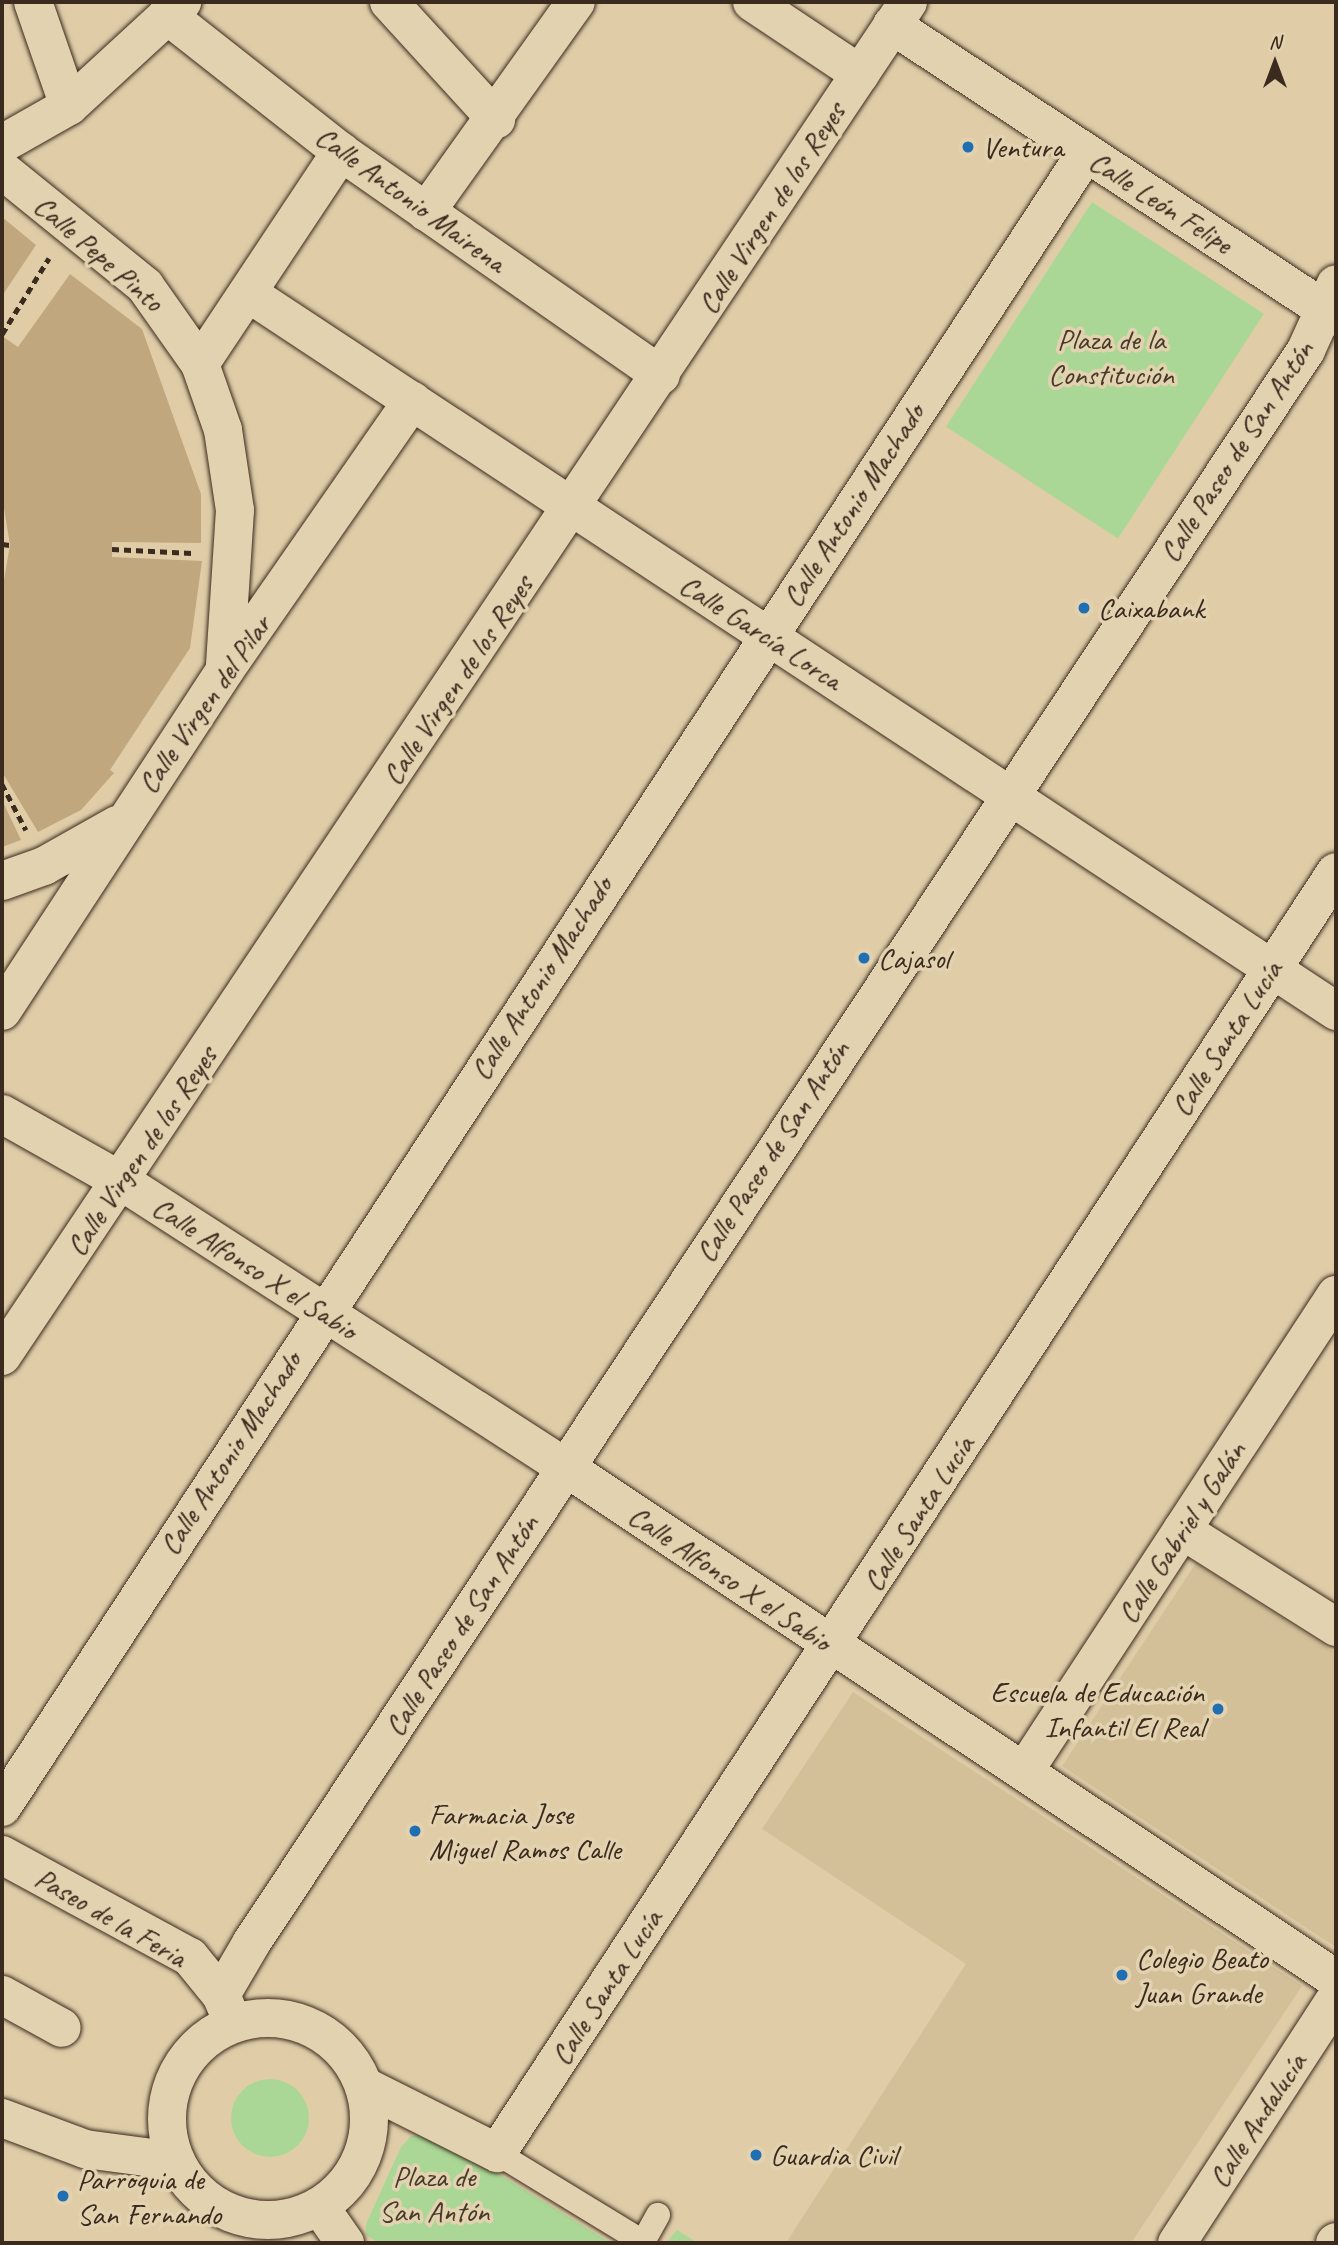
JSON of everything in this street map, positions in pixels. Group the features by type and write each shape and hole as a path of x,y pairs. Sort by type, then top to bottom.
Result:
{"street":[{"path":"33,2 69,106"},
{"path":"389,2 496,119"},
{"path":"426,212 496,119 576,2"},
{"path":"752,2 860,74"},
{"path":"2,144 69,106 175,9"},
{"name":"Calle Antonio Mairena","path":"175,9 341,152 661,375"},
{"name":"Calle Virgen de los Reyes","path":"2,1356 573,508 900,14"},
{"name":"Calle León Felipe","path":"900,14 1086,153 1332,303"},
{"path":"200,364 251,295 341,152"},
{"name":"Calle Antonio Machado","path":"2,1807 322,1311 1086,153"},
{"name":"Calle Pepe Pinto","path":"2,170 145,286 200,364 230,465 235,555 225,670"},
{"name":"Calle García Lorca","path":"251,295 1336,1011"},
{"name":"Calle Paseo de San Antón","path":"227,2009 565,1467 1006,794 1306,350 1332,303"},
{"name":"Calle Virgen del Pilar","path":"2,1011 225,670 412,401"},
{"path":"2,881 44,866 125,820"},
{"name":"Calle Santa Lucía","path":"497,2153 831,1647 1336,872"},
{"name":"Calle Alfonso X el Sabio","path":"2,1114 121,1181 565,1467 831,1647 1025,1770 1336,1979"},
{"name":"Calle Gabriel y Galán","path":"1025,1770 1336,1295"},
{"path":"1182,1530 1336,1627"},
{"name":"Paseo de la Feria","path":"2,1855 190,1957 227,2009"},
{"path":"2,1995 62,2028"},
{"name":"Calle Andalucía","path":"1177,2243 1336,1998"},
{"path":"310,2221 347,2184 365,2155 371,2121 366,2087 351,2058 327,2035 298,2021 227,2009 182,2064 169,2095 167,2129 175,2161 192,2187 227,2210 278,2220 310,2221 345,2243"},
{"path":"366,2087 497,2153"},
{"path":"2,2118 85,2150 175,2161"}],"lane":[{"path":"497,2153 643,2242 658,2215"}],"path":[{"path":"2,334 69,226"},
{"path":"2,544 10,545"},
{"path":"112,549 235,555"},
{"path":"2,784 44,866"}],"shaded area":[{"name":"Escuela de Educación Infantil El Real","path":"1196,1563 1336,1653 1334,1946 1062,1766"},
{"name":"Colegio Beato Juan Grande","path":"853,1692 1302,1986 1131,2243 786,2243 966,1964 762,1829"}],"green space":[{"name":"Plaza de la Constitución","path":"1092,202 1264,314 1118,538 946,427"},
{"path":"262,2079 278,2079 292,2085 303,2096 309,2110 309,2126 303,2140 292,2151 278,2157 262,2157 248,2151 237,2140 231,2126 231,2110 237,2096 248,2085"},
{"name":"Plaza de San Antón","path":"426,2134 465,2153 611,2243 379,2243 366,2235 366,2224 401,2147 411,2136"},
{"path":"677,2230 698,2243 666,2243"}],"building":[{"path":"2,217 36,245 2,296"},
{"path":"70,274 142,329 201,494 201,543 112,542 112,557 202,561 190,648 110,770 114,773 81,810 38,832 2,772 2,592 10,545 2,496 2,336 18,347"},
{"path":"2,800 21,840 2,847"}],"place":[{"name":"Ventura","path":"968,147"},
{"name":"Caixabank","path":"1084,608"},
{"name":"Cajasol","path":"864,958"},
{"name":"Escuela de Educación Infantil El Real","path":"1218,1709"},
{"name":"Farmacia Jose Miguel Ramos Calle","path":"415,1831"},
{"name":"Colegio Beato Juan Grande","path":"1122,1975"},
{"name":"Guardia Civil","path":"756,2155"},
{"name":"Parroquia de San Fernando","path":"63,2196"}]}
